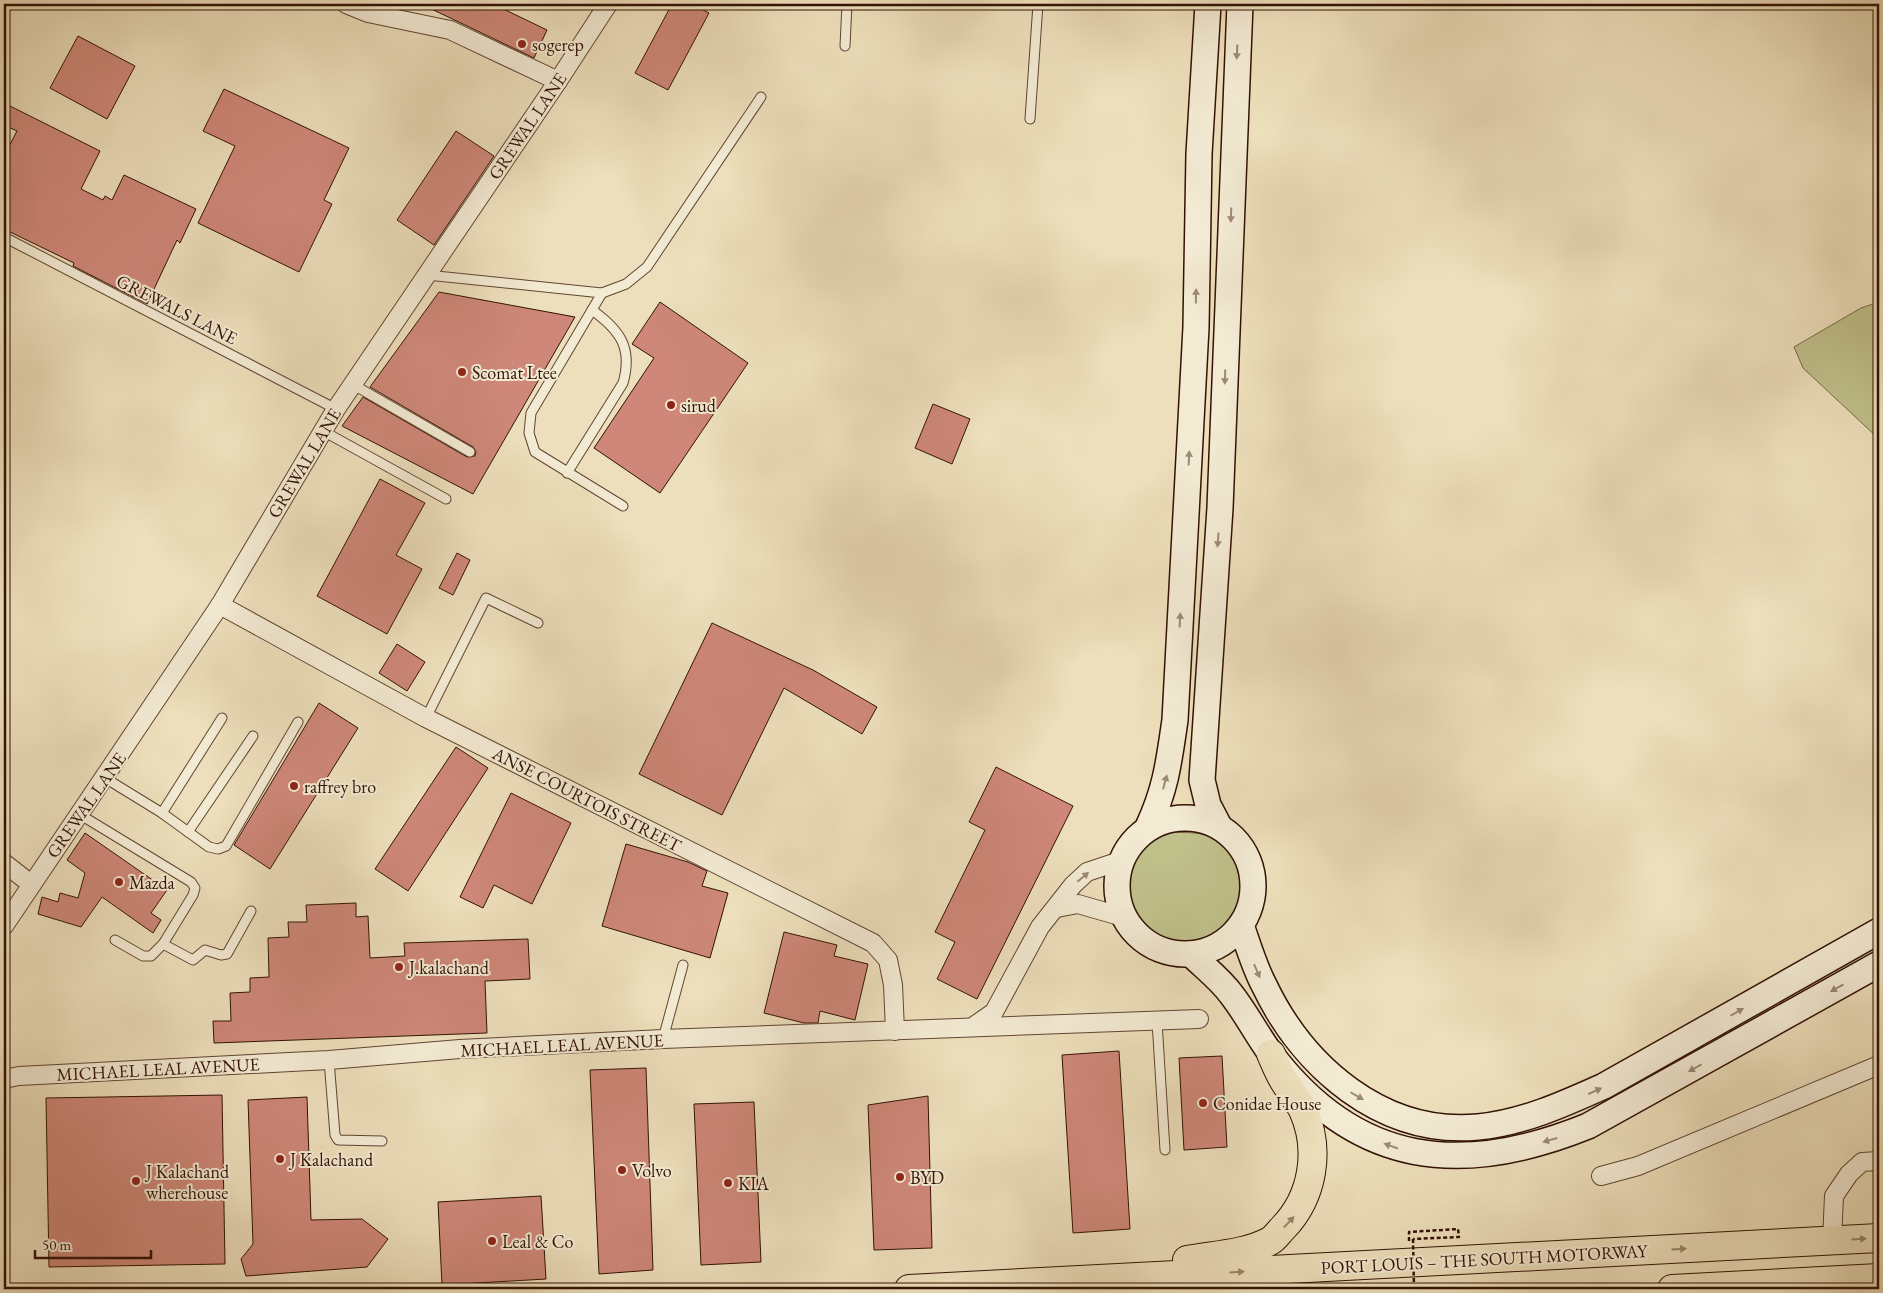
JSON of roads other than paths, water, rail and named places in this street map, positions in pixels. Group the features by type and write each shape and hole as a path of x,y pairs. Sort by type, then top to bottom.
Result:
{"highway":[{"path":"1095,1279 1254,1247 1271,1240 1296,1215 1309,1188 1312,1140 1303,1110 1284,1081 1271,1054"},
{"name":"PORT LOUIS – THE SOUTH MOTORWAY","path":"909,1289 1879,1238"},
{"path":"1672,1289 1879,1278"}],"street":[{"path":"346,4 368,13 450,30 558,81"},
{"name":"GREWAL LANE","path":"4,926 220,605 352,384 558,81 608,4"},
{"path":"1148,827 1165,820 1184,817 1202,819 1219,826 1234,838 1245,853 1252,871 1253,889 1249,908 1241,925 1219,945 1190,954 1174,954 1152,946 1132,930 1123,917 1117,889 1120,861 1132,842 1148,827 1160,803 1167,778 1175,720 1196,327 1199,154 1208,4"},
{"path":"1219,826 1208,805 1202,780 1220,508 1240,4"},
{"name":"ANSE COURTOIS STREET","path":"220,605 426,718 873,943 888,960 893,985 895,1031"},
{"path":"974,1026 994,1012 1040,927 1074,885 1087,872 1120,861"},
{"path":"4,863 31,884"},
{"path":"1057,908 1078,904 1123,917"},
{"path":"1241,925 1264,987 1314,1060 1349,1092 1379,1109 1408,1119 1441,1126 1477,1127 1526,1117 1559,1106 1604,1086 1879,931"},
{"path":"1190,954 1230,993 1271,1054 1305,1094 1334,1117 1392,1147 1431,1155 1479,1156 1523,1148 1558,1138 1588,1126 1879,964"},
{"name":"MICHAEL LEAL AVENUE","path":"4,1079 19,1076 329,1060 460,1050 663,1039 1199,1019"},
{"path":"1601,1176 1638,1166 1879,1065"},
{"path":"1832,1241 1834,1196 1849,1174 1862,1162 1879,1161"}],"lane":[{"path":"845,46 847,4"},
{"path":"1030,118 1038,4"},
{"path":"427,275 602,293 626,284 647,267 761,97"},
{"name":"GREWALS LANE","path":"4,237 336,409"},
{"path":"602,293 531,413 529,433 535,452 623,506"},
{"path":"567,473 623,383 628,366 624,342 611,324 592,310"},
{"path":"352,384 470,452"},
{"path":"323,431 446,499"},
{"path":"426,718 486,598 538,623"},
{"path":"162,813 222,718"},
{"path":"105,778 162,813 209,847 218,849 226,846 298,722"},
{"path":"188,832 253,736"},
{"path":"79,814 191,882 194,888 193,895 163,944 150,956 143,956 115,940"},
{"path":"163,944 193,960 205,950 221,955 227,954 251,911"},
{"path":"663,1039 683,965"},
{"path":"1157,1021 1165,1150"},
{"path":"329,1060 335,1135 338,1140 382,1141"}],"place":[{"name":"sogerep","path":"522,44"},
{"name":"Scomat Ltee","path":"462,372"},
{"name":"sirud","path":"671,405"},
{"name":"raffrey bro","path":"294,786"},
{"name":"Mazda","path":"119,882"},
{"name":"J.kalachand","path":"399,967"},
{"name":"Conidae House","path":"1203,1103"},
{"name":"J Kalachand","path":"280,1159"},
{"name":"Volvo","path":"622,1170"},
{"name":"BYD","path":"900,1177"},
{"name":"J Kalachand wherehouse","path":"136,1181"},
{"name":"KIA","path":"728,1183"},
{"name":"Leal & Co","path":"492,1241"}]}
